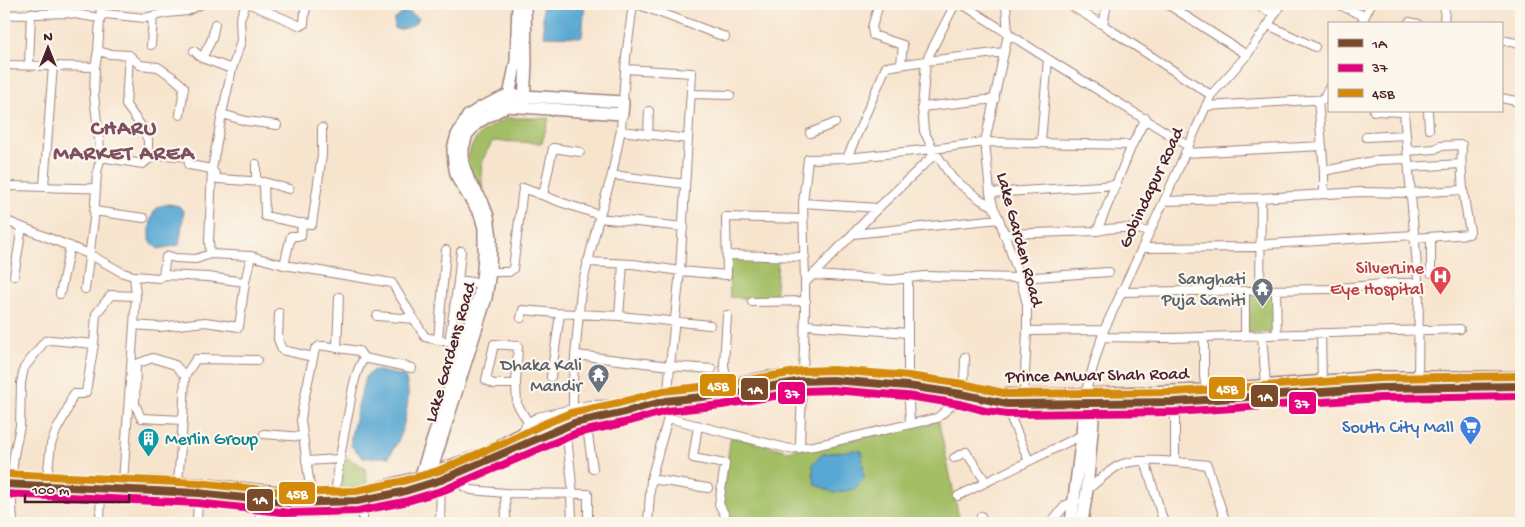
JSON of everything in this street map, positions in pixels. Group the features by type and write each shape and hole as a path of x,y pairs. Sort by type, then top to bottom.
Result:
{"main road":[{"path":"518,4 516,61 508,101 622,108"},
{"path":"524,101 526,63 525,4"},
{"name":"Lake Gardens Road","path":"424,480 454,373 486,298 490,272 491,238 488,216 482,201 468,180 463,164 463,148 468,134 478,122 508,101"},
{"name":"Lake Gardens Road","path":"466,346 481,284 484,262 484,228 480,214 456,174 453,150 457,135 468,116 482,107 508,101"},
{"name":"Prince Anwar Shah Road","path":"8,480 47,478 178,483 200,491 291,503 363,500 424,480 488,452 521,434 566,417 770,377 908,382 1000,394 1175,402 1243,392 1266,385 1379,377 1521,377"},
{"name":"Prince Anwar Shah Road","path":"8,480 101,488 335,495 424,480 444,479 562,427 667,397 720,395 802,378"},
{"name":"Prince Anwar Shah Road","path":"963,390 989,401 1007,404 1206,390 1243,392 1521,386"},
{"path":"1082,523 1082,435 1090,399"},
{"path":"1071,523 1082,497 1090,399"}],"street":[{"path":"85,290 97,172 101,157 94,95 101,4"},
{"path":"4,15 68,13 99,18 105,14 145,18 187,11 202,4"},
{"path":"210,254 212,169 232,69 241,41 240,19 246,4"},
{"path":"250,4 295,25 303,26 306,6 309,4"},
{"path":"269,12 273,4"},
{"path":"572,408 581,290 599,216 612,175 621,131 625,69 633,4"},
{"path":"637,4 725,37"},
{"path":"879,4 872,27 873,35 904,45 901,64"},
{"path":"955,4 926,61 922,107 924,131 953,179 981,200 993,206"},
{"path":"962,4 1146,118 1186,149 1322,146"},
{"name":"Lake Garden Road","path":"1006,4 1008,34 985,142 993,206 1020,278 1027,304 1024,395"},
{"path":"1068,4 1211,95"},
{"path":"1103,25 1107,4"},
{"path":"1166,4 1247,55"},
{"path":"1255,4 1274,14"},
{"name":"Gobindapur Road","path":"1090,399 1103,334 1211,95 1247,55 1281,4"},
{"path":"1337,4 1362,20 1370,4"},
{"path":"1444,22 1445,4"},
{"path":"29,65 31,13"},
{"path":"151,45 154,16"},
{"path":"202,58 212,39 214,24"},
{"path":"1268,26 1315,47"},
{"path":"1502,40 1521,44"},
{"path":"98,51 109,54 129,55 140,65 158,67 174,78 184,87 180,114"},
{"path":"194,51 202,58 232,69"},
{"path":"847,158 886,67 1004,52"},
{"path":"129,55 126,105 142,127 148,140 148,159"},
{"path":"1041,142 1048,59"},
{"path":"4,65 95,66"},
{"path":"44,186 53,65"},
{"path":"625,69 692,73 684,227 667,397 668,418 651,479 648,523"},
{"path":"691,94 730,95"},
{"path":"1502,98 1521,102"},
{"path":"922,107 995,99"},
{"path":"1206,106 1323,99 1324,194"},
{"path":"648,135 649,111"},
{"path":"1408,112 1406,135 1418,283 1418,377"},
{"path":"1428,112 1429,129"},
{"path":"222,114 246,121 277,125"},
{"path":"1097,231 1132,145 1146,118"},
{"path":"810,133 835,124"},
{"path":"264,182 265,216 312,224 322,154 322,128"},
{"path":"621,131 688,139"},
{"path":"1366,137 1406,135"},
{"path":"800,448 806,325 803,203 808,159 935,151 985,142 1132,145"},
{"path":"1142,248 1261,246 1268,244 1470,234 1462,190 1462,145 1440,146 1408,159"},
{"path":"543,195 553,148 580,152"},
{"path":"806,283 935,151"},
{"path":"101,157 143,164 148,159 172,155 188,157 188,165 212,169 218,179 264,182 289,189"},
{"path":"1324,171 1378,160 1408,159 1461,164"},
{"path":"256,164 256,182"},
{"path":"612,175 685,184"},
{"path":"990,193 1116,185"},
{"path":"4,186 44,186 64,189 96,188"},
{"path":"490,272 509,272 513,269 523,188 599,216 684,227"},
{"path":"1164,201 1360,192 1411,193 1462,190"},
{"path":"1260,198 1260,291"},
{"path":"803,203 878,208"},
{"path":"94,211 144,218"},
{"path":"587,262 727,275 726,217 803,219"},
{"path":"853,234 999,219"},
{"path":"4,220 89,254 123,273 134,276 159,278 163,274 166,258 169,256 196,259 210,254 251,256 284,265 392,283 424,337 466,346"},
{"path":"284,265 291,236 300,236 302,223"},
{"path":"14,276 22,227"},
{"path":"1003,234 1097,231 1119,228 1140,229 1149,232"},
{"path":"1431,237 1431,273"},
{"path":"60,294 70,246"},
{"path":"438,339 446,250"},
{"path":"449,342 461,251"},
{"path":"727,255 805,258"},
{"path":"134,325 160,326 205,322 239,326 245,282 251,256"},
{"path":"619,316 623,264"},
{"path":"814,275 892,280 908,277 1020,278 1109,272"},
{"path":"163,274 245,282"},
{"path":"123,482 136,296 134,276"},
{"path":"908,277 910,424"},
{"path":"474,310 461,308 463,283 466,281 481,284"},
{"path":"1121,292 1330,289 1393,283 1418,283"},
{"path":"1276,290 1277,335"},
{"path":"1244,291 1245,336"},
{"path":"47,478 51,444 57,428 74,394 86,392 94,344 96,314 110,296 136,296"},
{"path":"337,348 340,297"},
{"path":"752,302 806,301"},
{"path":"521,318 523,310 560,314 619,316 710,325"},
{"path":"278,313 278,339 282,350 313,357"},
{"path":"551,377 560,314"},
{"path":"727,315 724,365 727,385"},
{"path":"376,316 414,319"},
{"path":"806,325 908,333"},
{"path":"1027,331 1103,334 1118,338 1460,329"},
{"path":"1321,333 1322,381"},
{"path":"1262,335 1266,385"},
{"path":"1204,337 1206,390"},
{"path":"13,523 8,480 20,426 20,383 24,368 45,341 94,344"},
{"path":"516,384 494,384 486,380 494,344 518,346 516,404 528,422"},
{"path":"311,495 301,420 315,349 320,346 359,351 364,358 412,368"},
{"path":"576,355 712,369"},
{"path":"668,418 790,449 814,446 937,418 949,408 963,390 965,357"},
{"path":"183,420 140,418 135,404 136,364 153,358 175,365 185,376"},
{"path":"335,495 354,383 364,358"},
{"path":"178,483 185,376 196,359 257,360"},
{"path":"1175,402 1175,462"},
{"path":"521,434 528,422 538,417 597,404 626,404"},
{"path":"1007,404 1029,461"},
{"path":"586,421 593,469"},
{"path":"698,425 693,458 725,464 719,504 727,519 737,523"},
{"path":"562,427 568,446 572,494 572,523"},
{"path":"264,434 303,437"},
{"path":"958,496 1082,435"},
{"path":"954,458 966,452 986,482"},
{"path":"306,461 340,459"},
{"path":"1145,461 1164,523"},
{"path":"1050,523 1066,506 1082,497 1117,466 1125,463 1145,461 1207,465 1226,523"},
{"path":"440,523 444,479 471,490 505,493 588,494 588,523"},
{"path":"651,479 708,488"},
{"path":"100,523 101,488"},
{"path":"197,523 200,491"},
{"path":"505,493 506,519"},
{"path":"259,500 260,523"},
{"path":"363,500 363,523"},
{"path":"321,523 322,503"}],"green space":[{"path":"507,118 549,118 542,143 493,141 485,156 482,168 485,197 466,169 470,150 483,132"},
{"path":"728,257 778,259 775,301 730,297"},
{"path":"1274,293 1275,333 1247,333 1247,295"},
{"path":"938,419 960,522 958,523 743,523 729,518 721,502 731,436 788,451"},
{"path":"344,456 365,468 368,486 338,492"}],"water":[{"path":"542,4 585,4 582,37 544,36"},
{"path":"404,12 411,13 419,18 415,24 409,27 395,29 394,20"},
{"path":"169,204 179,206 184,212 179,245 158,249 150,241 152,217 156,209"},
{"path":"374,370 404,376 408,390 407,407 399,439 389,457 363,458 351,446 351,436 365,377"},
{"path":"853,450 862,451 864,479 854,489 834,493 815,484 813,463 823,454"}],"transit line":[{"name":"45B","path":"4,474 198,483 291,493 356,491 400,482 438,471 571,413 663,391 719,385 802,371 833,370 909,376 963,384 1008,394 1175,392 1380,378 1521,376"},
{"name":"1A","path":"4,484 198,493 291,503 357,501 402,492 441,480 574,423 665,401 720,395 802,381 832,380 908,386 962,394 1007,404 1175,402 1380,388 1521,386"},
{"name":"37","path":"4,494 197,503 290,513 358,511 404,502 444,490 577,433 667,411 722,405 803,391 832,390 907,396 960,404 1007,414 1175,412 1380,398 1521,396"}],"place":[{"name":"SilverLine Eye Hospital","path":"1440,296"},
{"name":"Sanghati Puja Samiti","path":"1262,307"},
{"name":"Dhaka Kali Mandir","path":"598,393"},
{"name":"South City Mall","path":"1470,445"},
{"name":"Merlin Group","path":"149,457"}],"district":[{"name":"CHARU MARKET AREA","path":"124,138"}]}
